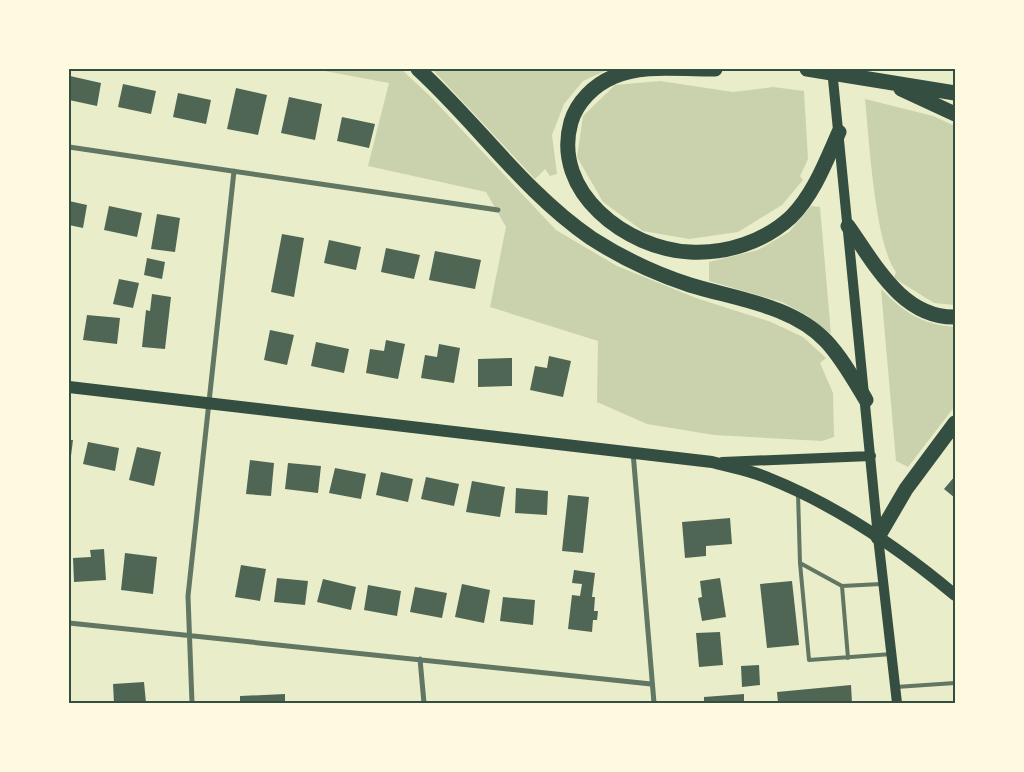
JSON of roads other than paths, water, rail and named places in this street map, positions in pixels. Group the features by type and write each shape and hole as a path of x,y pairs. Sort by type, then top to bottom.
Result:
{"highway":[{"path":"418,69 512,168 569,221 614,252 664,276 779,311 804,324 826,341 866,400"},
{"path":"715,69 627,72 598,86 577,108 572,118 567,141 570,166 584,195 612,223 630,234 668,249 689,252 731,248 766,236 792,216 802,203 820,174 839,132"},
{"path":"807,69 955,93"},
{"path":"881,80 955,114"},
{"path":"848,226 902,297 924,311 955,317"},
{"path":"878,537 906,489 955,423"}],"main road":[{"path":"832,69 878,537 897,703"},
{"path":"69,387 712,462 759,474 798,491 878,537 918,564 955,595"},
{"path":"712,462 871,456"}],"street":[{"path":"69,147 498,210"},
{"path":"192,703 191,635 188,596 234,171"},
{"path":"633,452 654,703"},
{"path":"69,622 652,684"},
{"path":"420,660 424,703"}],"lane":[{"path":"798,491 800,563 809,660 892,654"},
{"path":"800,563 842,586 884,584"},
{"path":"842,586 848,658"},
{"path":"896,687 955,683"}]}
